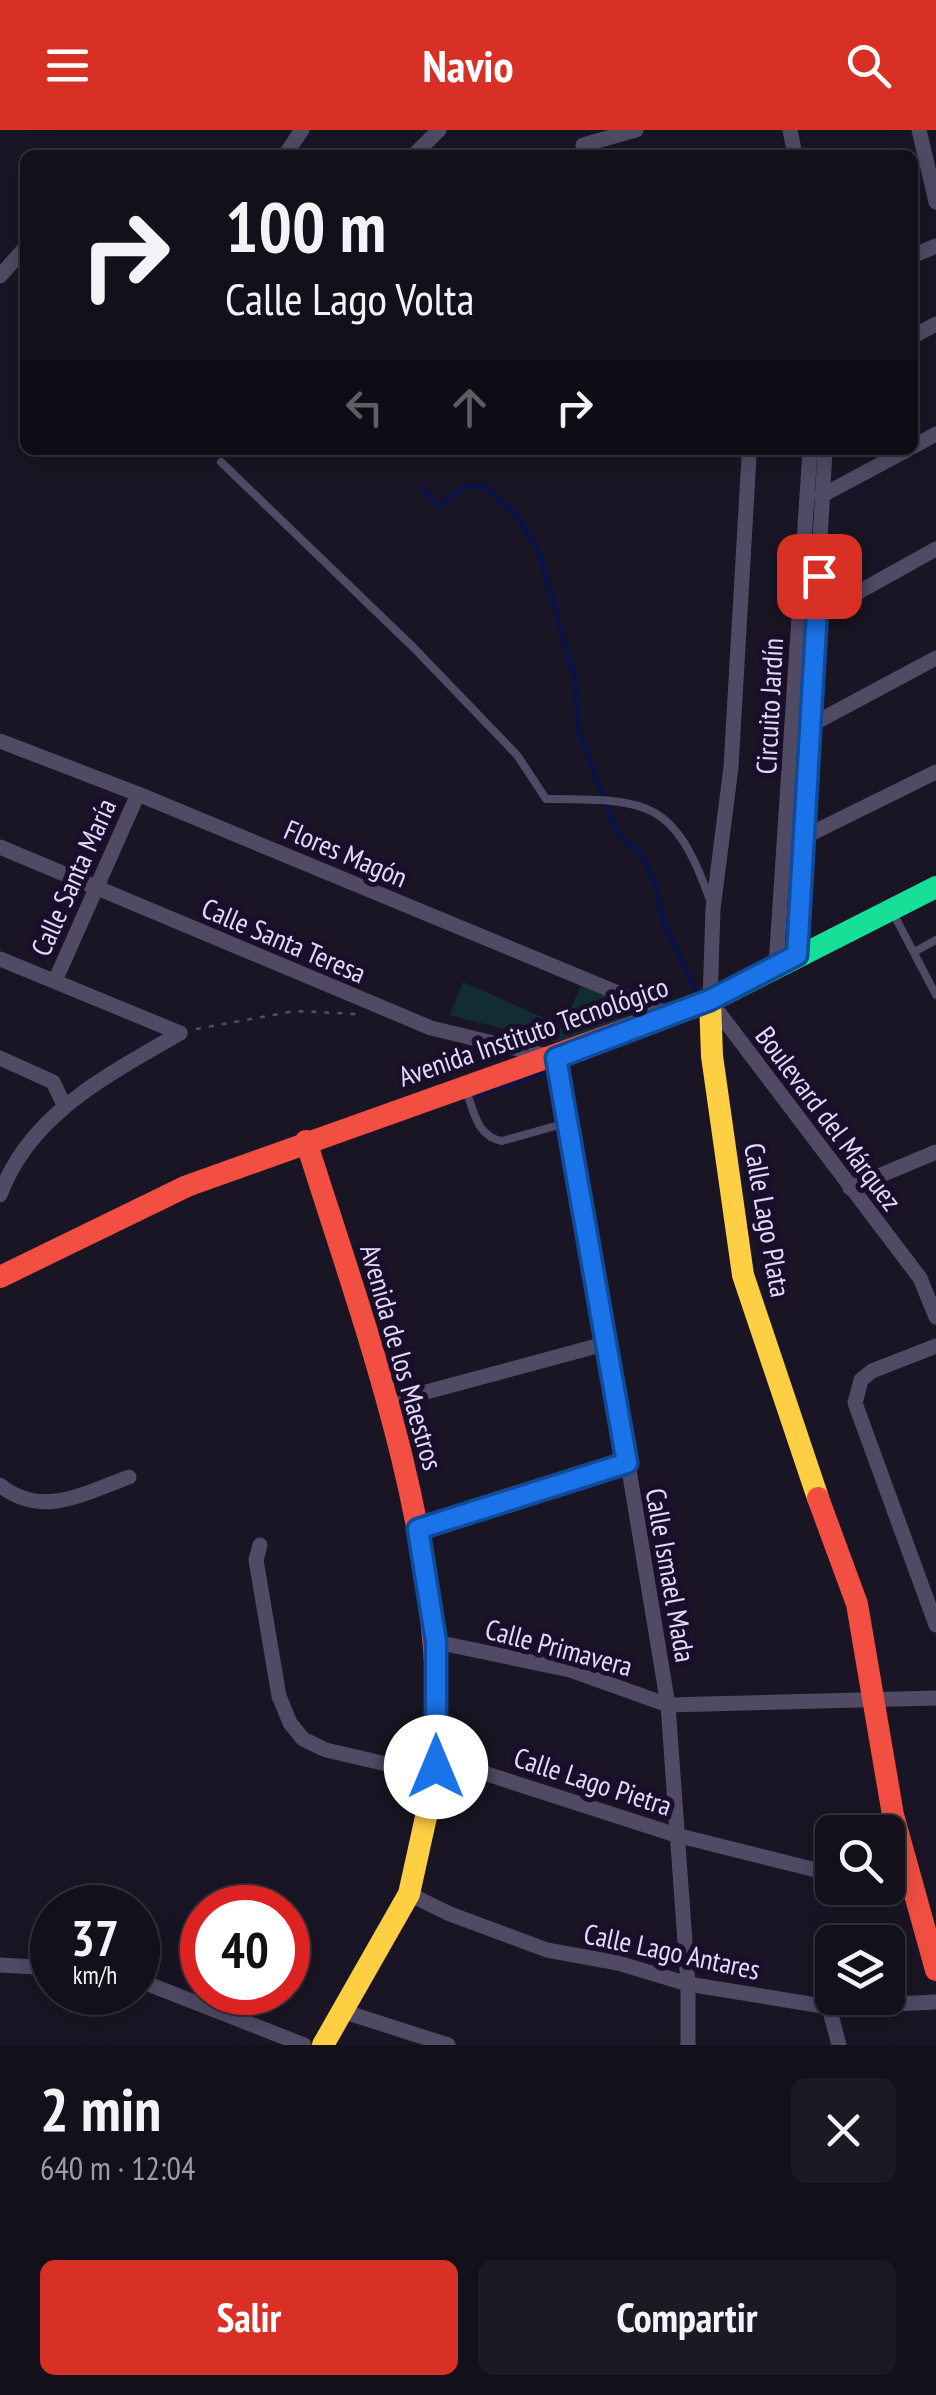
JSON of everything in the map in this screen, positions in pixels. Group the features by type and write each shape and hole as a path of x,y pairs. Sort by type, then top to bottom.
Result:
{"street":[{"path":"419,150 439,130"},
{"path":"583,145 636,130"},
{"path":"919,130 936,202"},
{"path":"0,276 20,254"},
{"name":"Circuito Jardín","path":"797,955 794,842 810,455"},
{"name":"Circuito Jardín","path":"776,966 809,726 825,455"},
{"path":"821,496 897,455"},
{"name":"Calle Lago Plata","path":"750,457 731,767 713,909 710,1000 714,1074 743,1275 796,1440 857,1604 893,1815 936,1970"},
{"path":"817,616 936,549"},
{"path":"809,726 936,658"},
{"name":"Flores Magón","path":"0,741 138,794 670,1015"},
{"path":"794,842 936,772"},
{"name":"Calle Santa María","path":"55,981 138,794"},
{"name":"Calle Santa Teresa","path":"0,846 431,1028 556,1058"},
{"name":"Avenida Instituto Tecnológico","path":"0,1277 146,1204 306,1141 556,1058 710,1000 936,887"},
{"path":"0,959 180,1033"},
{"name":"Boulevard del Márquez","path":"710,1000 920,1278 936,1318"},
{"path":"0,1195 26,1146 64,1105 180,1033"},
{"path":"0,1058 53,1082 64,1105"},
{"name":"Calle Ismael Mada","path":"556,1058 668,1705 688,1984 688,2045"},
{"name":"Avenida de los Maestros","path":"306,1141 389,1402 418,1529 436,1642 436,1767 409,1894 323,2045"},
{"path":"850,1188 936,1152"},
{"path":"920,1278 936,1269"},
{"path":"389,1402 608,1343"},
{"path":"936,1346 860,1380 856,1403 936,1625"},
{"path":"418,1529 627,1463"},
{"path":"0,1485 24,1502 42,1505 128,1476"},
{"name":"Calle Lago Pietra","path":"260,1545 256,1560 279,1696 290,1723 303,1739 326,1750 408,1769 459,1766 484,1772 676,1834 815,1870"},
{"name":"Calle Primavera","path":"436,1642 570,1670 668,1705"},
{"path":"668,1705 936,1698"},
{"path":"905,1890 912,1891"},
{"name":"Calle Lago Antares","path":"409,1894 450,1914 547,1950 618,1963 688,1984 815,2005"},
{"path":"0,1965 30,1967"},
{"path":"160,1989 304,2045"},
{"name":"Calle Lago Antares","path":"905,2003 936,2002"},
{"path":"345,2012 448,2045"},
{"path":"831,2015 839,2045"}],"lane":[{"path":"220,462 414,648 517,755 546,799 636,803 656,810 676,826 713,909"},
{"path":"891,909 936,995"},
{"path":"914,952 936,940"},
{"path":"465,1088 484,1134 492,1139 502,1141 568,1122"}],"path":[{"path":"180,1033 295,1011 368,1015"}],"shaded area":[{"path":"463,982 562,1026 581,986 642,1010 617,1027 555,1042 450,1015"}],"waterway":[{"path":"422,487 439,507 462,487 483,486 514,512 539,552 575,680 579,732 617,833 642,854 657,889 663,921 700,1000"},
{"path":"466,1099 635,1039"}],"traffic: fast":[{"path":"723,995 936,887"}],"traffic: slow":[{"path":"710,1001 712,1056 743,1275 818,1498"},
{"path":"323,2045 409,1894 437,1767 437,1712"}],"traffic: jam":[{"path":"0,1277 187,1186 723,995"},
{"path":"306,1141 373,1351 410,1493 424,1565 437,1712"},
{"path":"818,1498 857,1604 893,1815 936,1970"}],"route":[{"path":"436,1767 436,1642 418,1529 627,1463 556,1058 710,1000 797,955 819,576"}]}
